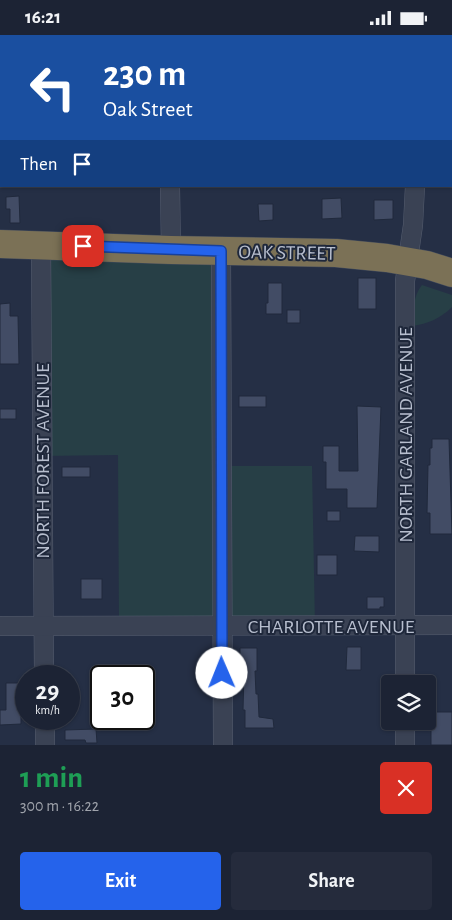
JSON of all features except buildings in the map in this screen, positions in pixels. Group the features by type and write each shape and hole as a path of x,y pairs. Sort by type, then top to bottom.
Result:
{"highway":[{"name":"OAK STREET","path":"0,244 360,254 408,261 452,273"}],"street":[{"path":"170,187 171,250"},
{"name":"NORTH GARLAND AVENUE","path":"405,675 405,281 413,225 415,187"},
{"name":"NORTH FOREST AVENUE","path":"41,245 44,665"},
{"path":"221,251 223,745"},
{"name":"CHARLOTTE AVENUE","path":"0,626 452,625"},
{"path":"44,730 45,745"},
{"path":"405,730 405,745"}],"shaded area":[{"path":"41,245 221,251 222,466 312,466 315,626 119,626 118,455 42,456"},
{"path":"422,285 452,295 452,307 434,320 412,326 415,299"}],"route":[{"path":"83,246 221,251 222,673"}]}
